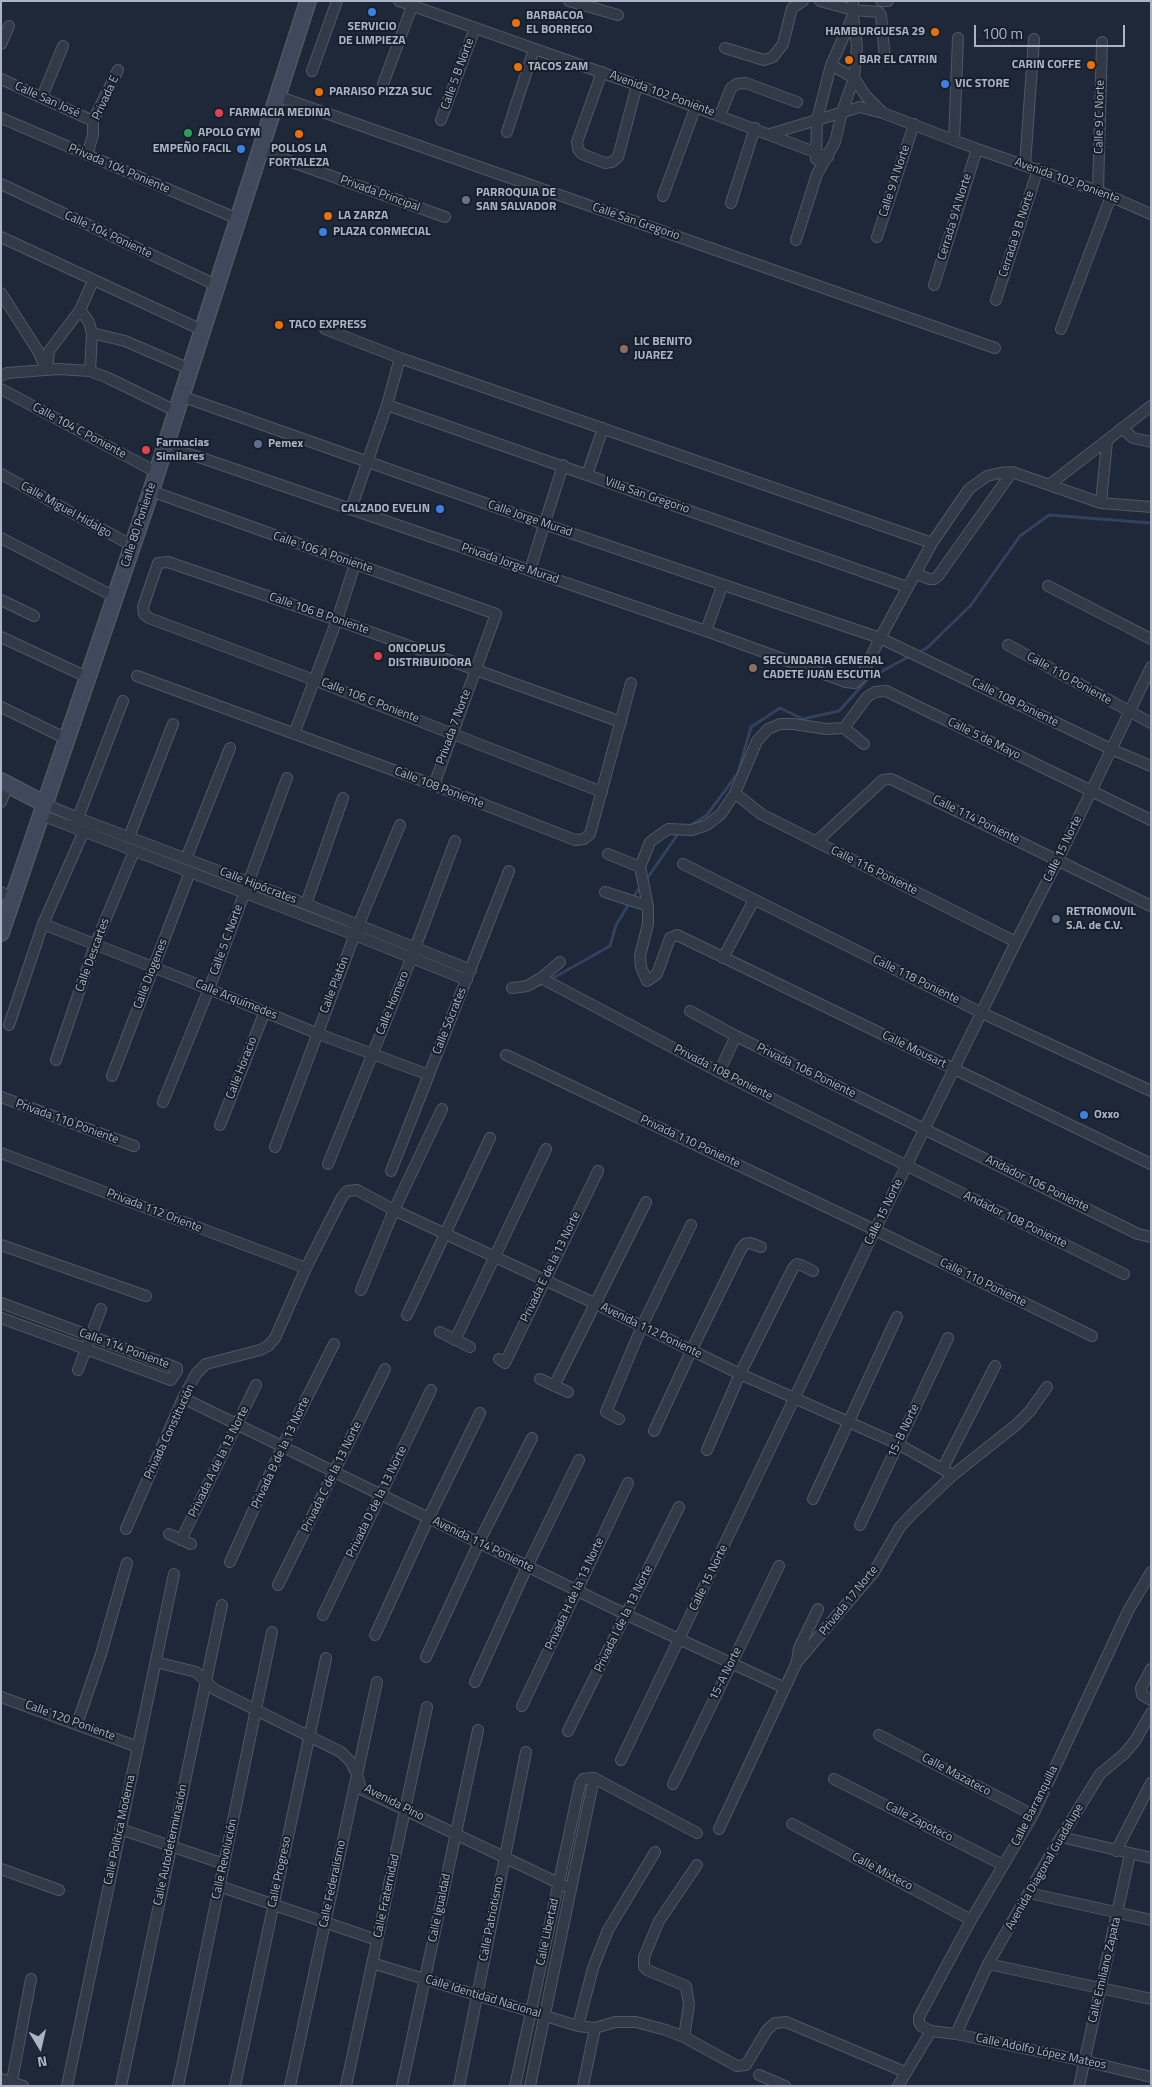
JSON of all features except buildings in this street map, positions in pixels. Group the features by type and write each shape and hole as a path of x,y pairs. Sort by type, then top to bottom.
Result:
{"street":[{"name":"Calle 80 Poniente","path":"2,931 7,895 43,810 88,678 190,369 308,1"},
{"path":"312,71 337,1"},
{"name":"Avenida 102 Poniente","path":"399,1 413,4 475,28 696,106 816,154 828,157"},
{"path":"570,1 618,15"},
{"path":"725,48 764,60 773,58 783,44 792,8 798,2 803,1"},
{"path":"820,1 853,9 874,11 881,15 885,59"},
{"path":"882,1 888,1"},
{"path":"383,84 413,4"},
{"path":"817,174 817,120 831,65 853,9"},
{"path":"796,240 817,174 835,142 842,112 854,78 857,46 853,9"},
{"path":"1,44 9,26"},
{"name":"Calle 5 B Norte","path":"441,120 475,28"},
{"path":"954,140 958,38"},
{"path":"1025,165 1034,39"},
{"name":"Calle 9 C Norte","path":"1098,191 1102,42"},
{"path":"42,97 63,46"},
{"path":"507,132 534,49"},
{"path":"831,65 854,78 866,96 883,113"},
{"name":"Privada E","path":"87,155 93,135 94,121 118,70"},
{"path":"602,72 577,142 578,149 582,154 605,163 612,162 618,157 637,85"},
{"name":"Calle San José","path":"1,79 94,121"},
{"path":"720,115 731,88 736,84 746,83 797,102"},
{"name":"Calle San Gregorio","path":"277,96 995,348"},
{"path":"663,196 696,106"},
{"name":"Avenida 102 Poniente","path":"770,134 860,107 883,113 977,149 1098,191 1151,214"},
{"name":"Privada 104 Poniente","path":"1,118 238,220"},
{"name":"Calle 9 A Norte","path":"877,237 914,124"},
{"path":"731,203 755,128"},
{"name":"Cerrada 9 A Norte","path":"934,284 977,149"},
{"name":"Privada Principal","path":"259,150 445,217"},
{"name":"Cerrada 9 B Norte","path":"996,300 1038,169"},
{"name":"Calle 104 Poniente","path":"1,184 216,286"},
{"path":"1061,330 1111,196"},
{"path":"1,237 202,330"},
{"path":"47,370 49,351 80,310 93,281"},
{"path":"1,293 38,351 47,370"},
{"path":"80,310 89,322 92,333 90,371"},
{"path":"325,328 400,358 932,543"},
{"path":"92,333 125,341 190,369"},
{"path":"351,509 387,405 400,358"},
{"path":"1,376 7,373 47,370 90,371 176,411"},
{"name":"Calle 104 C Poniente","path":"1,389 156,472"},
{"name":"Calle Jorge Murad","path":"181,396 722,586 880,638"},
{"name":"Villa San Gregorio","path":"387,405 907,586"},
{"path":"1049,485 1151,406"},
{"path":"587,475 603,428"},
{"path":"1122,428 1133,438 1151,442"},
{"path":"1101,503 1107,440"},
{"name":"Privada Jorge Murad","path":"164,448 196,456 530,570 846,682 855,682 861,677 880,638"},
{"path":"530,570 562,465"},
{"path":"915,573 929,579 934,579 938,576 1012,472"},
{"path":"880,638 932,543 969,489 987,476 1012,472 1101,503 1151,507"},
{"name":"Calle Miguel Hidalgo","path":"1,474 131,545"},
{"name":"Calle 106 A Poniente","path":"150,491 496,614"},
{"path":"1,538 115,597"},
{"name":"Calle 106 B Poniente","path":"143,607 158,563 168,562 476,669 621,722"},
{"path":"294,734 355,564"},
{"path":"706,631 722,586"},
{"path":"1048,586 1151,639"},
{"path":"1,600 34,616"},
{"name":"Calle 106 C Poniente","path":"143,607 144,614 150,618 602,792"},
{"name":"Privada 7 Norte","path":"434,786 451,733 496,614"},
{"path":"1,637 88,678"},
{"name":"Calle 108 Poniente","path":"880,638 1111,749 1151,766"},
{"name":"Calle 110 Poniente","path":"1008,645 1129,713 1151,723"},
{"name":"Calle 15 Norte","path":"621,1760 953,1069 1058,860 1151,667"},
{"name":"Calle 108 Poniente","path":"137,676 575,840 584,839 590,834 602,792"},
{"path":"602,792 631,683"},
{"name":"Calle 5 de Mayo","path":"844,728 867,697 875,692 886,692 1151,820"},
{"path":"9,1025 43,924 79,831 78,818 123,701"},
{"path":"1,707 67,739"},
{"path":"129,838 173,724"},
{"path":"605,892 648,906 640,867 650,842 668,829 692,830 708,825 721,814 736,793 757,741 768,729 780,724 794,724 826,730 844,728 864,744"},
{"path":"186,859 230,748"},
{"name":"Calle 5 C Norte","path":"163,1102 209,989 287,778"},
{"name":"Calle 114 Poniente","path":"816,842 887,778 1151,906"},
{"path":"1,802 5,783 43,810"},
{"name":"Calle 116 Poniente","path":"736,793 761,814 1016,942"},
{"path":"306,904 343,798"},
{"name":"Calle Hipócrates","path":"43,810 78,818 306,904 411,959 466,980"},
{"name":"Calle Hipócrates","path":"43,810 79,831 244,894 356,931 415,947 470,970"},
{"name":"Calle Platón","path":"275,1147 316,1033 400,825"},
{"name":"Calle Homero","path":"328,1164 411,959 455,841"},
{"name":"Calle Descartes","path":"56,1060 96,945 134,852"},
{"path":"170,865 174,854"},
{"path":"608,854 640,867"},
{"name":"Calle 118 Poniente","path":"682,864 982,1012 1151,1091"},
{"name":"Calle Sócrates","path":"391,1171 509,871"},
{"name":"Calle Diogenes","path":"112,1076 190,872"},
{"path":"723,958 754,900"},
{"name":"Calle Mousart","path":"648,906 648,924 640,956 641,967 647,981 657,974 670,938 677,935 1151,1164"},
{"name":"Calle Arquímedes","path":"43,924 265,1011 316,1033 429,1075"},
{"path":"512,988 527,986 541,978 560,962"},
{"name":"Privada 108 Poniente","path":"541,978 719,1072 906,1166"},
{"name":"Calle Horacio","path":"220,1125 265,1011"},
{"name":"Privada 106 Poniente","path":"690,1011 736,1036 924,1129"},
{"path":"719,1072 736,1036"},
{"name":"Privada 110 Poniente","path":"506,1055 875,1230"},
{"name":"Privada 110 Poniente","path":"1,1097 134,1146"},
{"path":"361,1290 394,1210 442,1109"},
{"name":"Andador 106 Poniente","path":"924,1129 1138,1234 1151,1237"},
{"path":"407,1315 490,1138"},
{"path":"455,1340 496,1258 546,1149"},
{"name":"Privada 112 Oriente","path":"1,1153 306,1268"},
{"name":"Andador 108 Poniente","path":"906,1166 1124,1274"},
{"name":"Privada E de la 13 Norte","path":"502,1361 598,1171"},
{"name":"Avenida 112 Poniente","path":"347,1190 357,1190 394,1210 594,1303 691,1351 898,1444 953,1475"},
{"name":"Privada Constitución","path":"126,1529 183,1398 196,1374 206,1364 260,1350 268,1346 275,1338 306,1268 347,1190"},
{"path":"554,1386 646,1202"},
{"path":"619,1419 606,1412 642,1326 691,1225"},
{"name":"Calle 110 Poniente","path":"875,1230 1092,1336"},
{"path":"654,1431 691,1351 745,1244 750,1243 760,1246"},
{"path":"1,1244 146,1296"},
{"path":"707,1450 740,1374 797,1264 812,1271"},
{"name":"Calle 114 Poniente","path":"1,1303 176,1368 177,1371 172,1380 1,1318"},
{"path":"78,1370 101,1309"},
{"path":"812,1499 897,1317"},
{"path":"36,1330 40,1318"},
{"path":"440,1332 470,1347"},
{"name":"15-B Norte","path":"860,1525 948,1338"},
{"name":"Privada B de la 13 Norte","path":"230,1562 282,1447 334,1344"},
{"path":"943,1468 995,1366"},
{"name":"Privada C de la 13 Norte","path":"278,1585 385,1369"},
{"path":"540,1379 568,1392"},
{"name":"Privada A de la 13 Norte","path":"181,1540 256,1385"},
{"name":"Privada 17 Norte","path":"719,1829 797,1662 874,1572 900,1527 953,1475 1016,1425 1030,1411 1047,1387"},
{"name":"Privada D de la 13 Norte","path":"323,1615 431,1390"},
{"name":"Avenida 114 Poniente","path":"183,1398 626,1615 785,1688"},
{"path":"375,1636 428,1519 480,1413"},
{"path":"426,1657 479,1543 532,1438"},
{"path":"475,1682 527,1567 580,1460"},
{"name":"Privada H de la 13 Norte","path":"522,1706 628,1483"},
{"name":"Privada I de la 13 Norte","path":"568,1731 679,1507"},
{"path":"169,1534 191,1544"},
{"path":"77,1724 101,1654 127,1563"},
{"name":"15-A Norte","path":"673,1784 779,1566"},
{"name":"Calle Barranquilla","path":"931,2031 921,2026 919,2017 971,1920 1033,1815 1128,1611 1151,1572"},
{"name":"Calle Política Moderna","path":"67,2086 174,1574"},
{"name":"Calle Autodeterminación","path":"121,2086 222,1605"},
{"path":"797,1662 799,1648 818,1609"},
{"name":"Calle Revolución","path":"178,2086 272,1632"},
{"name":"Calle Progreso","path":"234,2086 326,1658"},
{"name":"Avenida Pino","path":"156,1662 196,1672 214,1689 341,1752 350,1761 357,1774 361,1788 571,1889"},
{"path":"1146,1698 1141,1688 1151,1669"},
{"name":"Calle Federalismo","path":"290,2086 377,1682"},
{"name":"Calle 120 Poniente","path":"1,1697 138,1747"},
{"name":"Calle Fraternidad","path":"346,2086 427,1707"},
{"name":"Avenida Diagonal Guadalupe","path":"956,2034 988,1964 1061,1837 1100,1774 1124,1754 1135,1741 1151,1713"},
{"name":"Calle Igualdad","path":"402,2086 478,1730"},
{"name":"Calle Mazateco","path":"879,1735 1033,1815"},
{"name":"Calle Patriotismo","path":"458,2086 526,1752"},
{"path":"594,1778 696,1833"},
{"name":"Calle Libertad","path":"515,2086 580,1784 583,1779 594,1778 530,2086"},
{"name":"Calle Zapoteco","path":"834,1779 1003,1866"},
{"path":"1116,1851 1151,1783"},
{"name":"Calle Mixteco","path":"792,1824 971,1920"},
{"path":"120,1829 224,1864"},
{"path":"1061,1837 1151,1858"},
{"path":"578,2026 592,1968 608,1930 655,1852"},
{"name":"Calle Emiliano Zapata","path":"1079,2086 1130,1854"},
{"path":"684,2037 690,2005 686,1986 647,1970 644,1966 644,1957 660,1921 697,1865"},
{"path":"1,1869 59,1890"},
{"path":"220,1886 377,1940"},
{"path":"1029,1893 1151,1920"},
{"name":"Calle Identidad Nacional","path":"372,1963 578,2026 595,2028"},
{"path":"988,1964 1151,1999"},
{"path":"12,2084 31,1978"},
{"path":"583,2086 595,2028 615,2022 636,2022 684,2037 737,2066 746,2066 767,2030 775,2023 786,2022 905,2072"},
{"path":"898,2086 931,2031"},
{"name":"Calle Adolfo López Mateos","path":"931,2031 956,2034 1151,2077"},
{"path":"759,2075 785,2086"},
{"path":"1,2079 23,2086"}],"waterway":[{"path":"919,652 927,648 971,605 1020,536 1049,515 1151,523"},
{"path":"688,827 707,815 738,773 751,727 780,708 803,719 839,711 868,679 908,657"},
{"path":"646,880 678,834"},
{"path":"633,898 640,887"},
{"path":"553,978 610,946 616,925 629,904"},
{"path":"535,987 541,984"}],"place":[{"name":"SERVICIO DE LIMPIEZA","path":"372,12"},
{"name":"BARBACOA EL BORREGO","path":"516,23"},
{"name":"HAMBURGUESA 29","path":"935,32"},
{"name":"BAR EL CATRIN","path":"849,60"},
{"name":"CARIN COFFE","path":"1091,65"},
{"name":"TACOS ZAM","path":"518,67"},
{"name":"VIC STORE","path":"945,84"},
{"name":"PARAISO PIZZA SUC","path":"319,92"},
{"name":"FARMACIA MEDINA","path":"219,113"},
{"name":"APOLO GYM","path":"188,133"},
{"name":"POLLOS LA FORTALEZA","path":"299,134"},
{"name":"EMPEÑO FACIL","path":"241,149"},
{"name":"PARROQUIA DE SAN SALVADOR","path":"466,200"},
{"name":"LA ZARZA","path":"328,216"},
{"name":"PLAZA CORMECIAL","path":"323,232"},
{"name":"TACO EXPRESS","path":"279,325"},
{"name":"LIC BENITO JUAREZ","path":"624,349"},
{"name":"Pemex","path":"258,444"},
{"name":"Farmacias Similares","path":"146,450"},
{"name":"CALZADO EVELIN","path":"440,509"},
{"name":"ONCOPLUS DISTRIBUIDORA","path":"378,656"},
{"name":"SECUNDARIA GENERAL CADETE JUAN ESCUTIA","path":"753,668"},
{"name":"RETROMOVIL S.A. de C.V.","path":"1056,919"},
{"name":"Oxxo","path":"1084,1115"}]}
